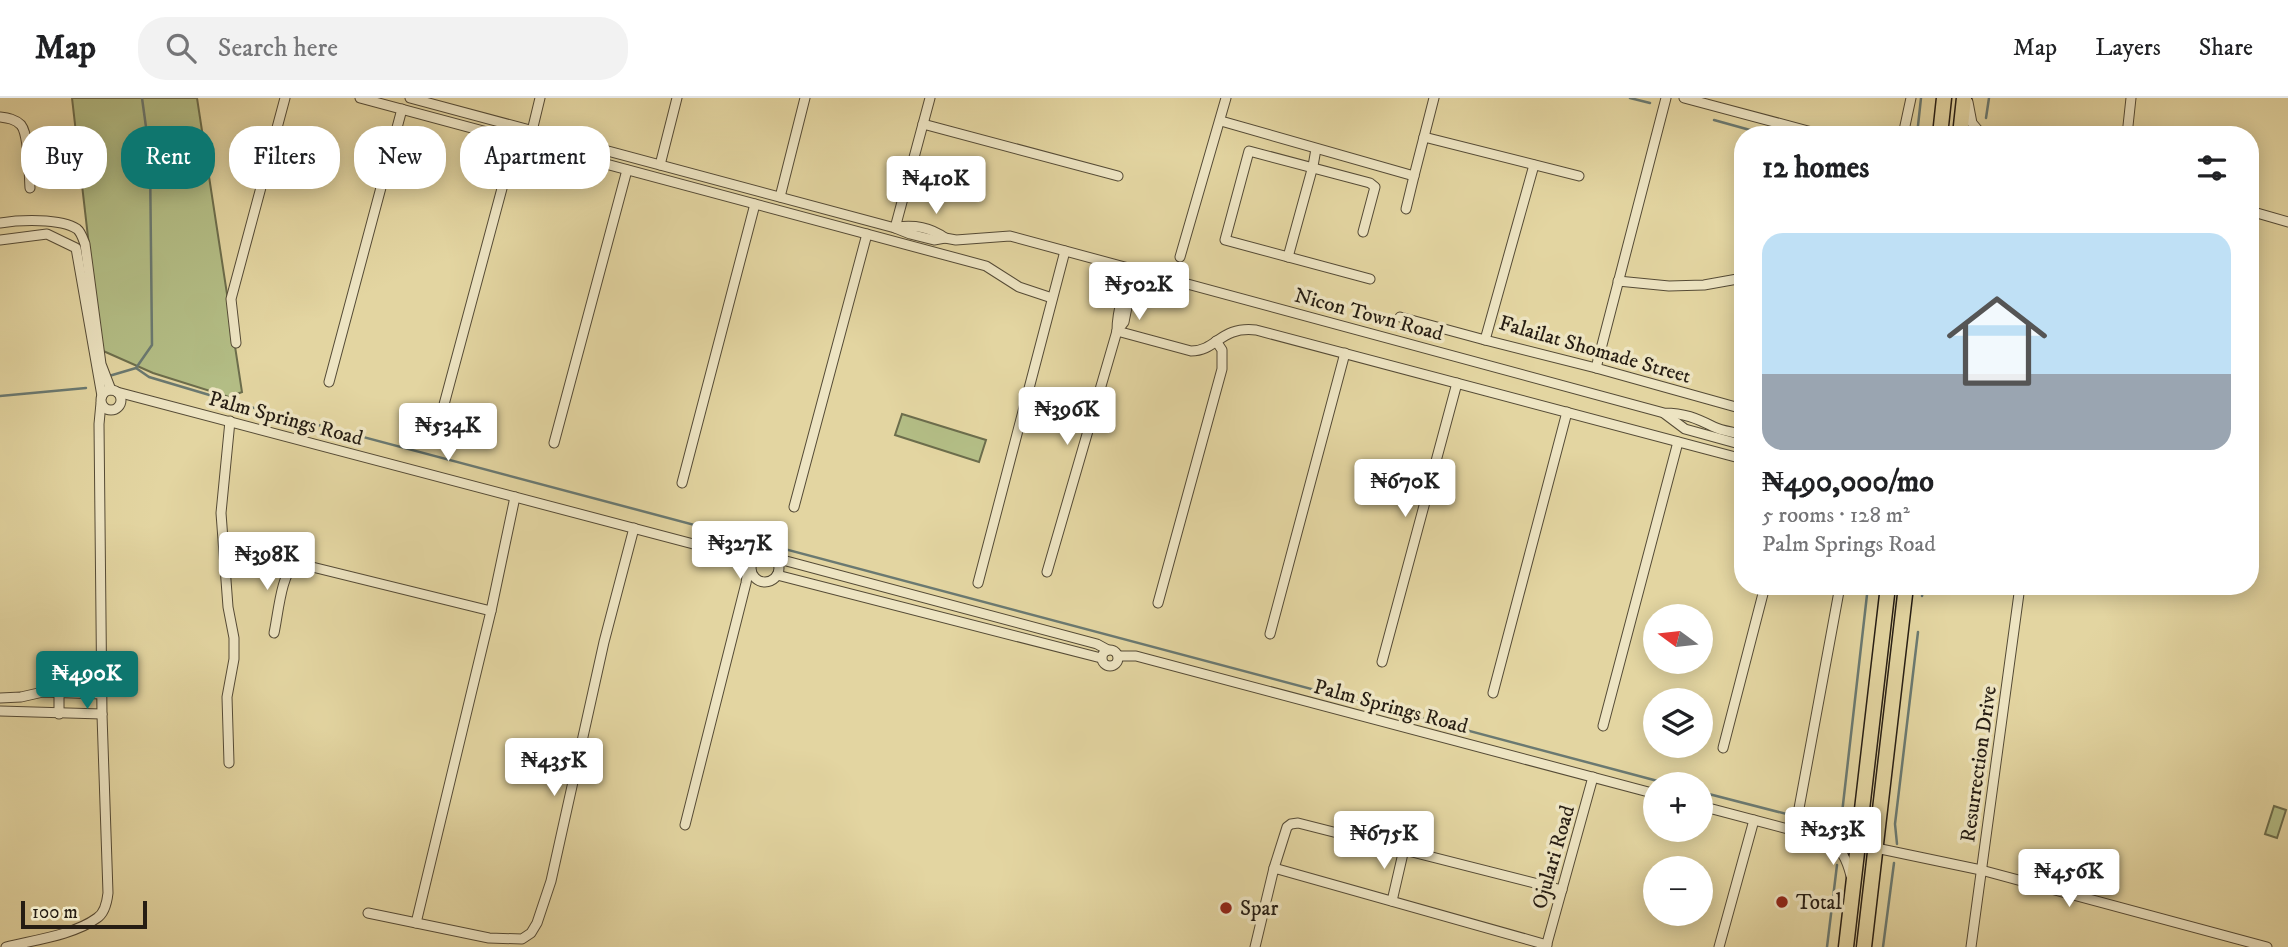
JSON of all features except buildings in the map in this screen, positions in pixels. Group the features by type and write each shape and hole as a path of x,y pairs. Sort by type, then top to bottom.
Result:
{"highway":[{"path":"1940,126 1944,98"},
{"path":"1961,126 1966,98"},
{"path":"1846,947 1887,595"},
{"path":"1864,947 1905,595"}],"street":[{"path":"236,343 231,299 285,98"},
{"path":"360,98 464,126"},
{"path":"532,126 540,98"},
{"path":"660,165 677,98"},
{"path":"779,197 805,98"},
{"path":"895,228 930,98"},
{"path":"1180,257 1226,98"},
{"path":"1406,209 1434,98"},
{"path":"1595,368 1666,98"},
{"path":"1684,98 1789,126"},
{"path":"1905,126 1911,98"},
{"path":"1966,98 1974,126"},
{"path":"2128,126 2131,98"},
{"name":"Nicon Town Road","path":"416,99 513,126"},
{"path":"329,382 402,109"},
{"path":"0,117 10,118 21,126"},
{"path":"1221,121 1414,176"},
{"path":"923,124 1118,176"},
{"path":"1424,138 1578,176"},
{"path":"1288,257 1316,149"},
{"path":"1363,232 1375,187 1370,183 1249,150 1225,240 1370,279"},
{"name":"Nicon Town Road","path":"610,152 934,240 1010,236 1664,413 1689,416 1706,421 1713,432 1734,441"},
{"path":"610,165 986,266 1019,287 1052,298"},
{"name":"Falailat Shomade Street","path":"1534,165 1485,340 1734,407"},
{"path":"554,443 628,170"},
{"path":"442,412 502,189"},
{"path":"682,482 755,204"},
{"path":"2259,214 2288,222"},
{"path":"0,223 59,223 76,228 82,235 108,395 99,424 102,714 108,893 106,906 99,917 70,931 6,947"},
{"path":"0,240 47,234 76,248 108,395 105,408 116,407"},
{"path":"794,507 867,234"},
{"path":"978,583 1065,251"},
{"path":"1046,572 1116,331 1124,322 1132,292 1134,269"},
{"path":"1618,281 1669,286 1704,285 1734,280"},
{"path":"1400,317 1485,340"},
{"path":"1116,331 1199,351 1224,335 1240,329 1255,330 1734,457"},
{"path":"1158,603 1222,369 1222,350 1216,341"},
{"path":"1270,634 1345,353"},
{"path":"1382,663 1457,383"},
{"path":"108,395 121,397 116,407"},
{"name":"Palm Springs Road","path":"108,395 134,397 752,560"},
{"path":"99,424 116,407 134,397"},
{"path":"1493,693 1567,412"},
{"name":"Nicon Town Road","path":"1664,413 1685,429 1734,434"},
{"path":"1685,429 1689,416"},
{"path":"229,763 227,697 234,659 234,638 228,607 221,513 230,422"},
{"path":"1603,726 1678,442"},
{"path":"416,923 491,611 515,497"},
{"path":"368,913 489,938 522,939 531,933 551,881 604,642 634,528"},
{"path":"685,825 752,560 762,555 771,555 1097,644 1114,651 1118,656 1117,662 1110,667 1104,665 1101,658 1108,650"},
{"path":"752,560 752,569 758,580 771,581 777,575 779,567 775,558"},
{"path":"274,633 288,570 296,563 491,611"},
{"path":"777,575 1101,658"},
{"path":"1723,748 1763,595"},
{"path":"1796,823 1838,595"},
{"name":"Resurrection Drive","path":"1971,947 2019,595"},
{"name":"Palm Springs Road","path":"1118,656 1136,656 1643,790"},
{"path":"0,698 21,698 43,692 102,694"},
{"path":"59,693 59,714"},
{"path":"0,711 102,714"},
{"name":"Ojulari Road","path":"1546,946 1593,777"},
{"path":"1826,839 1843,836 1850,830 1863,802"},
{"path":"1713,809 1754,820 1796,823 1826,839 1842,852 1848,862 1854,885"},
{"path":"1719,947 1754,820"},
{"path":"1255,947 1274,868 1287,827 1291,824 1298,823 1562,890"},
{"path":"1876,848 1981,870 2267,947"},
{"path":"1392,901 1404,849"},
{"path":"1274,868 1546,946"}],"green space":[{"path":"72,98 197,98 201,126 121,126 121,189 211,189 242,392 229,397 153,373 101,350 82,189 107,189 107,126 75,126"},
{"path":"902,414 986,440 979,462 895,435"},
{"path":"2274,806 2286,810 2277,838 2265,834"}],"waterway":[{"path":"136,368 152,345 150,156 142,98"},
{"path":"1630,98 1650,103"},
{"path":"1918,126 1921,98"},
{"path":"1986,118 1989,98"},
{"path":"1714,120 1736,126"},
{"path":"109,376 136,368 149,377 243,405 1643,777"},
{"path":"0,396 86,388"},
{"path":"1713,795 1833,826 1841,822 1867,595"},
{"path":"1897,844 1895,824 1918,632"},
{"path":"1883,947 1894,863"},
{"path":"1827,947 1837,865"}],"place":[{"name":"Total","path":"1782,902"},
{"name":"Spar","path":"1226,908"}]}
